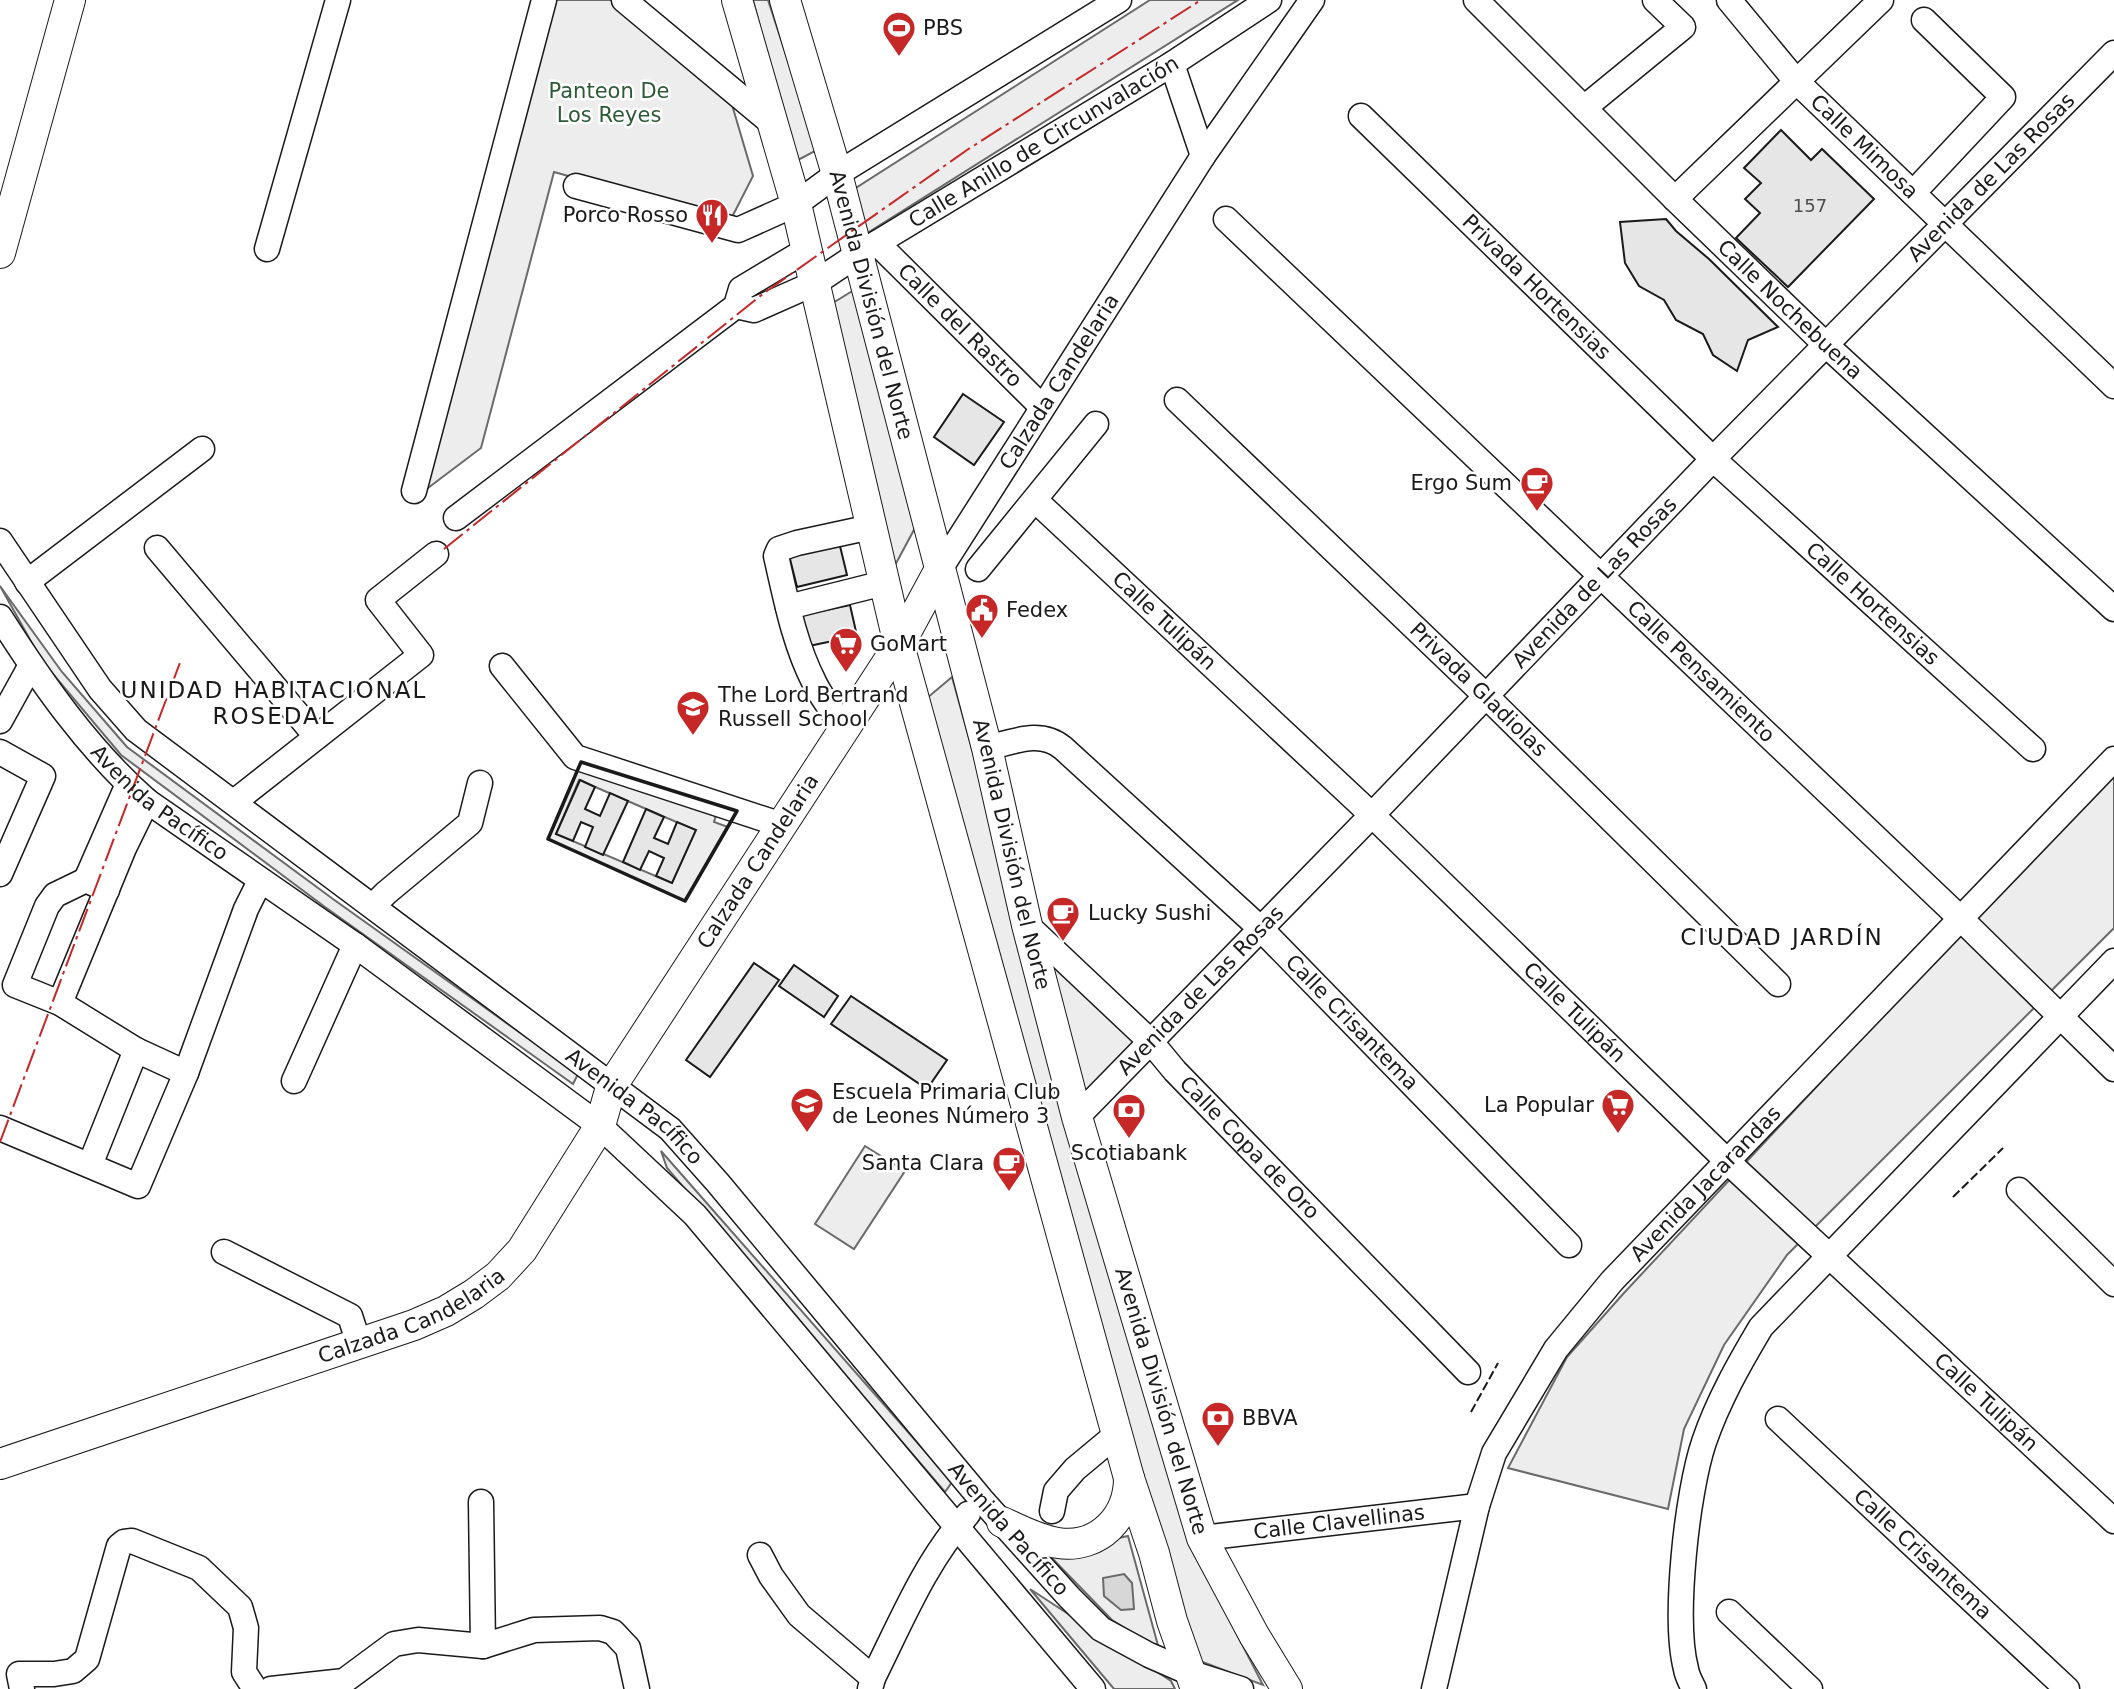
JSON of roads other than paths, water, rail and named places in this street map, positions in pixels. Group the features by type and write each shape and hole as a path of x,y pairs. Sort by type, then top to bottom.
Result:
{"main road":[{"path":"0,253 70,0"},
{"path":"737,0 808,249 899,645 1129,1478 1192,1681"},
{"name":"Avenida División del Norte","path":"785,0 837,174 867,249 940,569 987,748 1027,925 1077,1117 1202,1538 1254,1635 1287,1689"},
{"name":"Calzada Candelaria","path":"0,1464 414,1325 446,1311 498,1276 522,1250 600,1126 611,1087 899,645 940,569"},
{"path":"1002,1522 1049,1541 1086,1541 1109,1528 1119,1518 1129,1492 1129,1478"}],"street":[{"path":"267,249 338,0"},
{"path":"414,491 544,0"},
{"path":"624,0 774,125"},
{"path":"576,186 738,230 796,204 837,174 1119,0"},
{"name":"Calle Anillo de Circunvalación","path":"736,306 754,310 815,283 1171,64 1269,0"},
{"name":"Calzada Candelaria","path":"940,569 1203,156 1312,0"},
{"name":"Calle Nochebuena","path":"1476,0 1825,344 2114,609"},
{"path":"1584,108 1683,27 1655,0"},
{"path":"1729,0 1796,81 1881,0"},
{"path":"1913,193 2003,97 1924,20"},
{"name":"Avenida de Las Rosas","path":"1077,1117 1825,344 2114,53"},
{"path":"1171,64 1203,156"},
{"name":"Calle Mimosa","path":"1675,199 1796,81 2114,386"},
{"name":"Privada Hortensias","path":"1361,116 1713,459"},
{"name":"Calle Pensamiento","path":"1226,219 1960,918 2114,1069"},
{"path":"456,518 736,306 741,289 808,249"},
{"name":"Calle del Rastro","path":"867,249 1042,407"},
{"name":"Privada Gladiolas","path":"1177,400 1486,696 1778,984"},
{"path":"978,569 1096,424"},
{"path":"27,582 202,449"},
{"name":"Calle Hortensias","path":"1713,459 2033,749"},
{"name":"Calle Tulipán","path":"1035,500 1372,815 1727,1161 2114,1521"},
{"path":"845,728 815,684 796,638 776,556 779,549 797,543 871,527"},
{"name":"Avenida Pacífico","path":"0,541 100,689 136,730 670,1129 718,1182 981,1499 1101,1629 1192,1681 1241,1689"},
{"path":"157,548 316,736"},
{"path":"233,802 421,655 378,600 436,554"},
{"path":"788,607 884,583"},
{"name":"Avenida Pacífico","path":"0,617 68,716 128,784 147,801 355,946 600,1126 695,1215 1093,1689"},
{"path":"0,722 31,665"},
{"path":"502,666 575,757 782,825"},
{"name":"Calle Crisantema","path":"987,748 1036,736 1053,740 1261,929 1569,1245"},
{"path":"0,752 43,776 0,874"},
{"name":"Avenida Jacarandas","path":"1434,1689 1477,1506 1494,1453 1556,1349 1612,1281 2114,759"},
{"path":"373,906 470,822 481,783"},
{"path":"60,1003 128,784"},
{"path":"147,801 97,885 55,895 7,983 60,1003 136,1050 186,1073"},
{"path":"0,1128 138,1186 186,1073 246,909 260,881"},
{"name":"Calle Copa de Oro","path":"1027,925 1151,1042 1175,1071 1468,1372"},
{"path":"294,1081 355,946"},
{"path":"1694,1689 1686,1670 1680,1621 1691,1506 1704,1444 1731,1377 1761,1328 2114,961"},
{"path":"90,1165 136,1050"},
{"path":"2019,1190 2114,1284"},
{"path":"223,1251 350,1316 359,1344"},
{"name":"Calle Crisantema","path":"1778,1419 2067,1689"},
{"path":"1052,1511 1056,1491 1075,1469 1117,1434"},
{"path":"760,1555 771,1576 799,1615 871,1683 921,1581 957,1525 981,1499"},
{"path":"481,1502 483,1646"},
{"name":"Calle Clavellinas","path":"1202,1538 1477,1506"},
{"path":"14,1677 73,1671 87,1660 120,1546 124,1542 132,1541 199,1568 240,1606 246,1628 244,1672 255,1689"},
{"path":"1729,1612 1810,1689"},
{"path":"271,1689 344,1681 394,1644 418,1640 483,1646 534,1630 600,1628 613,1633 628,1648 638,1689"}],"place":[{"name":"PBS","path":"899,58"},
{"name":"Porco Rosso","path":"712,245"},
{"name":"Ergo Sum","path":"1537,513"},
{"name":"Fedex","path":"982,640"},
{"name":"GoMart","path":"846,674"},
{"name":"The Lord Bertrand Russell School","path":"693,737"},
{"name":"Lucky Sushi","path":"1063,943"},
{"name":"Escuela Primaria Club de Leones Número 3","path":"807,1134"},
{"name":"La Popular","path":"1618,1135"},
{"name":"Scotiabank","path":"1129,1140"},
{"name":"Santa Clara","path":"1009,1193"},
{"name":"BBVA","path":"1218,1448"}],"district":[{"name":"UNIDAD HABITACIONAL ROSEDAL","path":"274,703"},
{"name":"CIUDAD JARDÍN","path":"1782,937"}],"park label":[{"name":"Panteon De Los Reyes","path":"609,103"}]}
